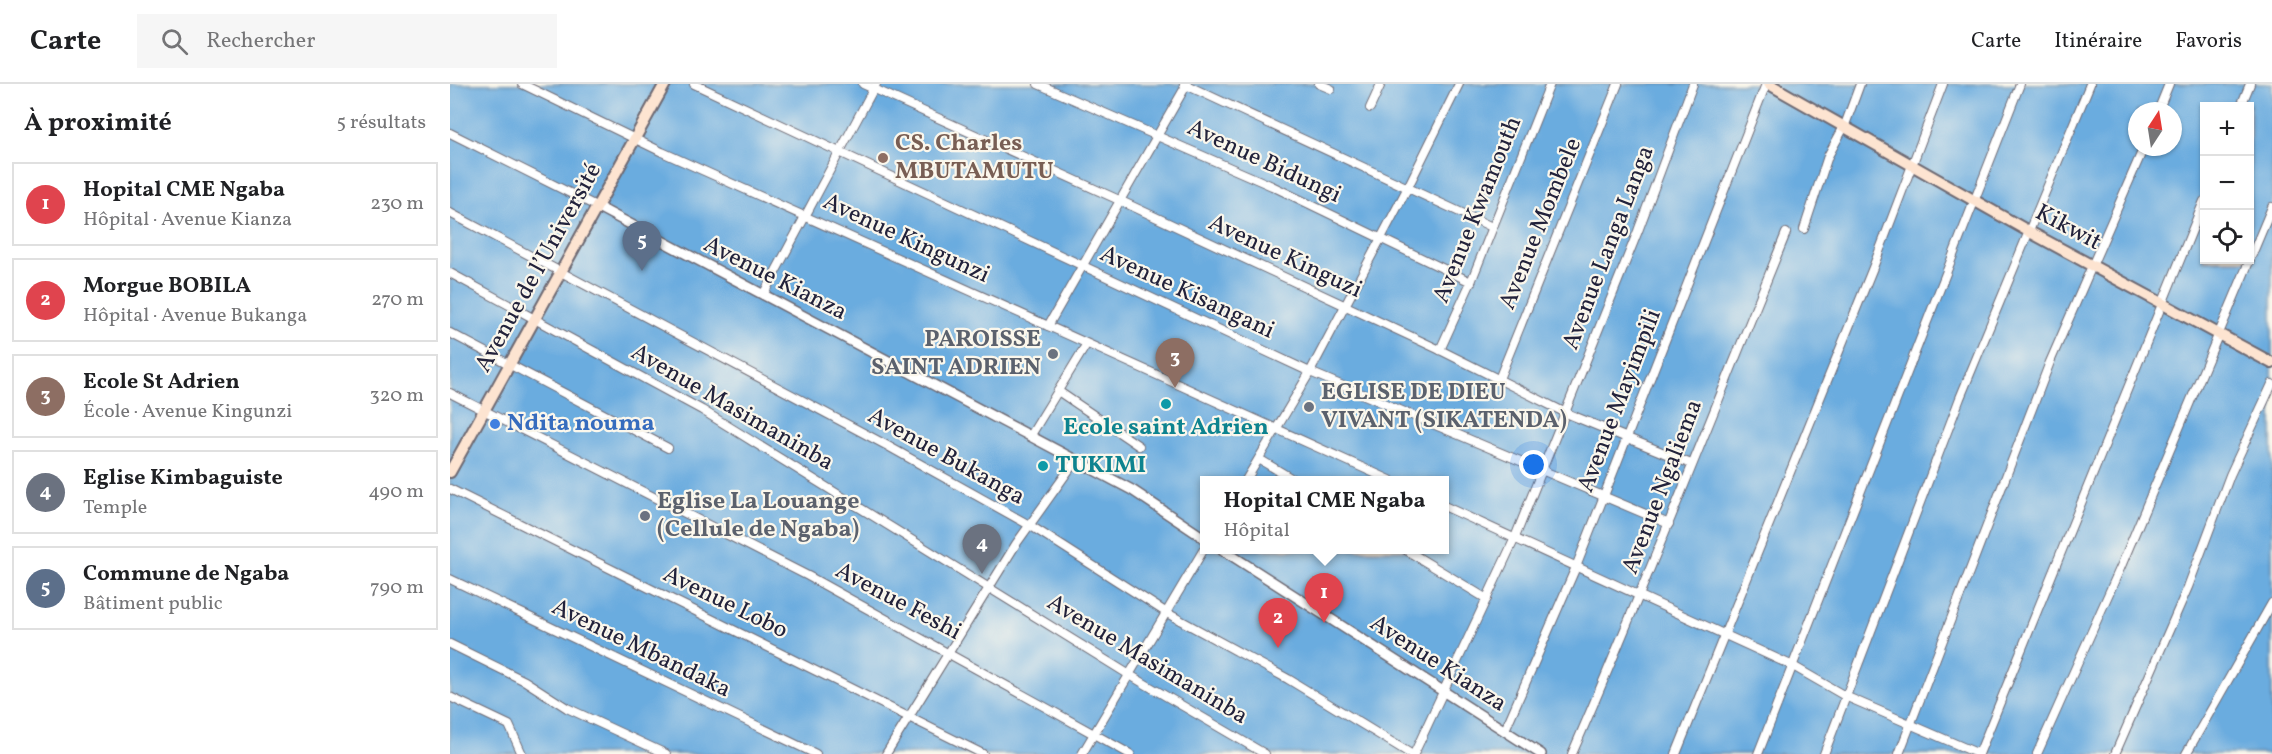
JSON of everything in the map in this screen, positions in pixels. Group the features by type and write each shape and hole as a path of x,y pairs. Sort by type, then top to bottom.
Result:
{"main road":[{"name":"Avenue de l’Université","path":"450,472 665,84"},
{"name":"Kikwit","path":"1768,84 1845,125 2028,231 2272,363"}],"street":[{"name":"Avenue Kingunzi","path":"522,84 1086,345 1381,476"},
{"name":"Avenue Kisangani","path":"694,84 1310,372 1669,524"},
{"name":"Avenue Kinguzi","path":"863,84 874,87 1440,350 1566,413 1691,464"},
{"name":"Avenue Bidungi","path":"1038,84 1156,134 1471,282"},
{"path":"1048,326 1186,84 1492,227"},
{"path":"1319,84 1331,89"},
{"path":"1370,108 1381,84"},
{"path":"1248,476 1275,427 1310,372 1343,306 1408,188 1459,84"},
{"name":"Avenue Kwamouth","path":"1440,350 1471,282 1550,84"},
{"name":"Avenue Mombele","path":"1499,379 1618,84"},
{"name":"Avenue Langa Langa","path":"1413,754 1514,540 1566,413 1693,84"},
{"name":"Avenue Mayimpili","path":"1505,730 1576,567 1768,84"},
{"path":"1804,229 1828,156 1845,125 1860,84"},
{"path":"1676,754 1874,265 1943,84"},
{"path":"1758,754 2020,84"},
{"path":"1824,754 2028,231 2090,84"},
{"path":"2162,102 2169,84"},
{"path":"2243,102 2250,84"},
{"path":"763,295 874,87"},
{"name":"Avenue Kianza","path":"450,133 596,206 1031,435 1132,490 1200,535"},
{"path":"1899,754 2050,362 2140,156"},
{"path":"2037,754 2220,333 2272,207"},
{"path":"1449,508 1793,666 1845,696 1979,754 2201,210"},
{"name":"Avenue Bukanga","path":"450,213 1031,526 1167,613 1288,679 1413,754"},
{"name":"Avenue Ngaliema","path":"1572,754 1640,597 1691,464 1786,233"},
{"name":"Avenue Masimaninba","path":"450,273 702,410 1128,674 1265,754"},
{"path":"450,333 668,448"},
{"path":"1031,435 1086,345"},
{"path":"2115,754 2187,587 2230,475 2272,384"},
{"path":"1058,391 1139,446"},
{"name":"Avenue Feshi","path":"450,393 808,576 1130,754"},
{"path":"1259,459 1287,476"},
{"path":"886,754 989,586 1076,460"},
{"name":"Avenue Lobo","path":"450,489 910,716 982,754"},
{"path":"1082,754 1201,554"},
{"name":"Avenue Kianza","path":"1231,554 1541,754"},
{"path":"1414,554 1486,599"},
{"name":"Avenue Mbandaka","path":"450,579 816,754"},
{"path":"2186,754 2272,603"},
{"path":"450,644 525,681 567,708 666,754"},
{"path":"450,697 509,725 522,754"}],"water":[{"path":"450,84 2272,84 2272,754 450,754"}],"place":[{"name":"CS. Charles MBUTAMUTU","path":"883,158"},
{"name":"Commune de Ngaba","path":"642,271"},
{"name":"PAROISSE SAINT ADRIEN","path":"1053,354"},
{"name":"Ecole St Adrien","path":"1175,388"},
{"name":"Ecole saint Adrien","path":"1166,404"},
{"name":"EGLISE DE DIEU VIVANT (SIKATENDA)","path":"1309,407"},
{"name":"Ndita nouma","path":"495,424"},
{"name":"TUKIMI","path":"1043,466"},
{"name":"Eglise La Louange (Cellule de Ngaba)","path":"645,516"},
{"name":"Eglise Kimbaguiste","path":"982,574"},
{"name":"Hopital CME Ngaba","path":"1324,623"},
{"name":"Morgue BOBILA","path":"1278,648"}]}
